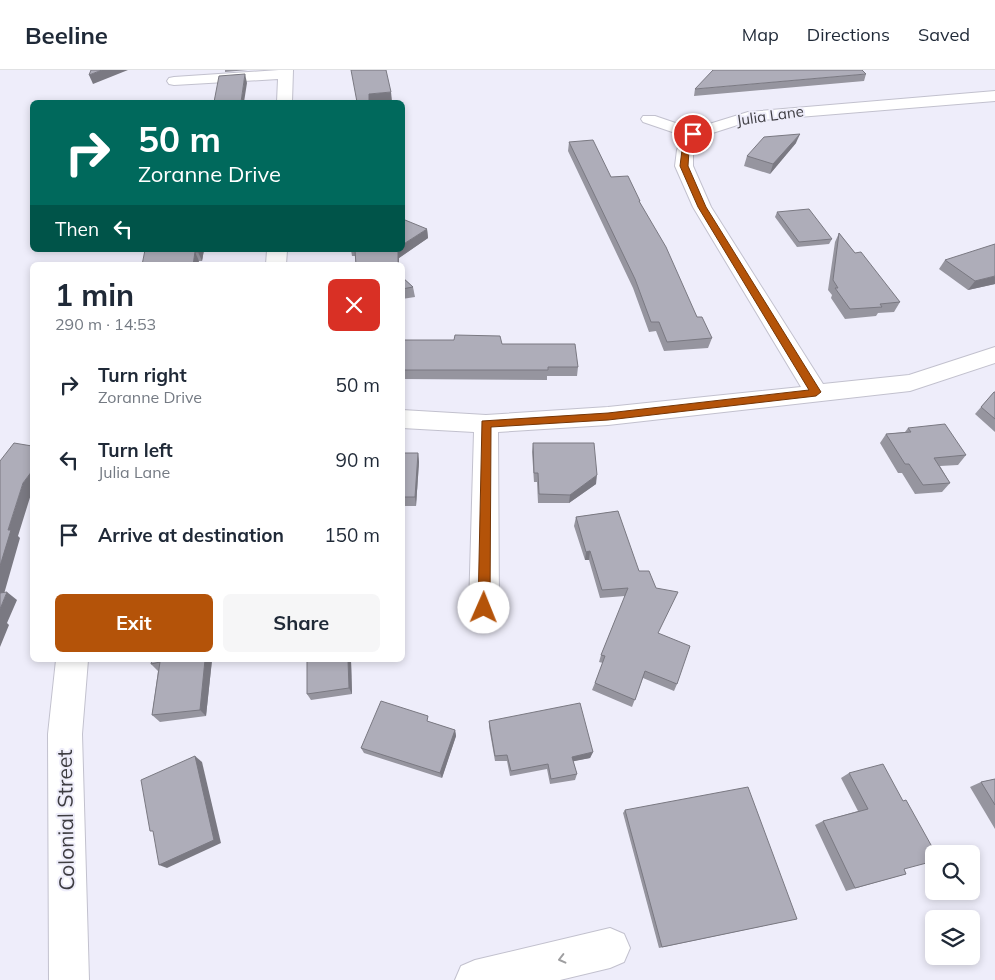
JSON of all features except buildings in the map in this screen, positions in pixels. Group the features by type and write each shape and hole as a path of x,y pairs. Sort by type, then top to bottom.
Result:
{"street":[{"path":"174,81 286,72 285,100"},
{"name":"Julia Lane","path":"693,134 748,117 789,112 995,96"},
{"path":"649,119 693,134 685,150 684,166 702,207 816,392"},
{"path":"405,419 486,424 608,416 910,383 995,355"},
{"path":"484,608 486,424"},
{"name":"Colonial Street","path":"69,980 65,734 72,662"},
{"path":"475,980 610,948"}],"route":[{"path":"484,608 486,424 608,416 816,392 702,207 684,166 685,150 693,134"}]}
